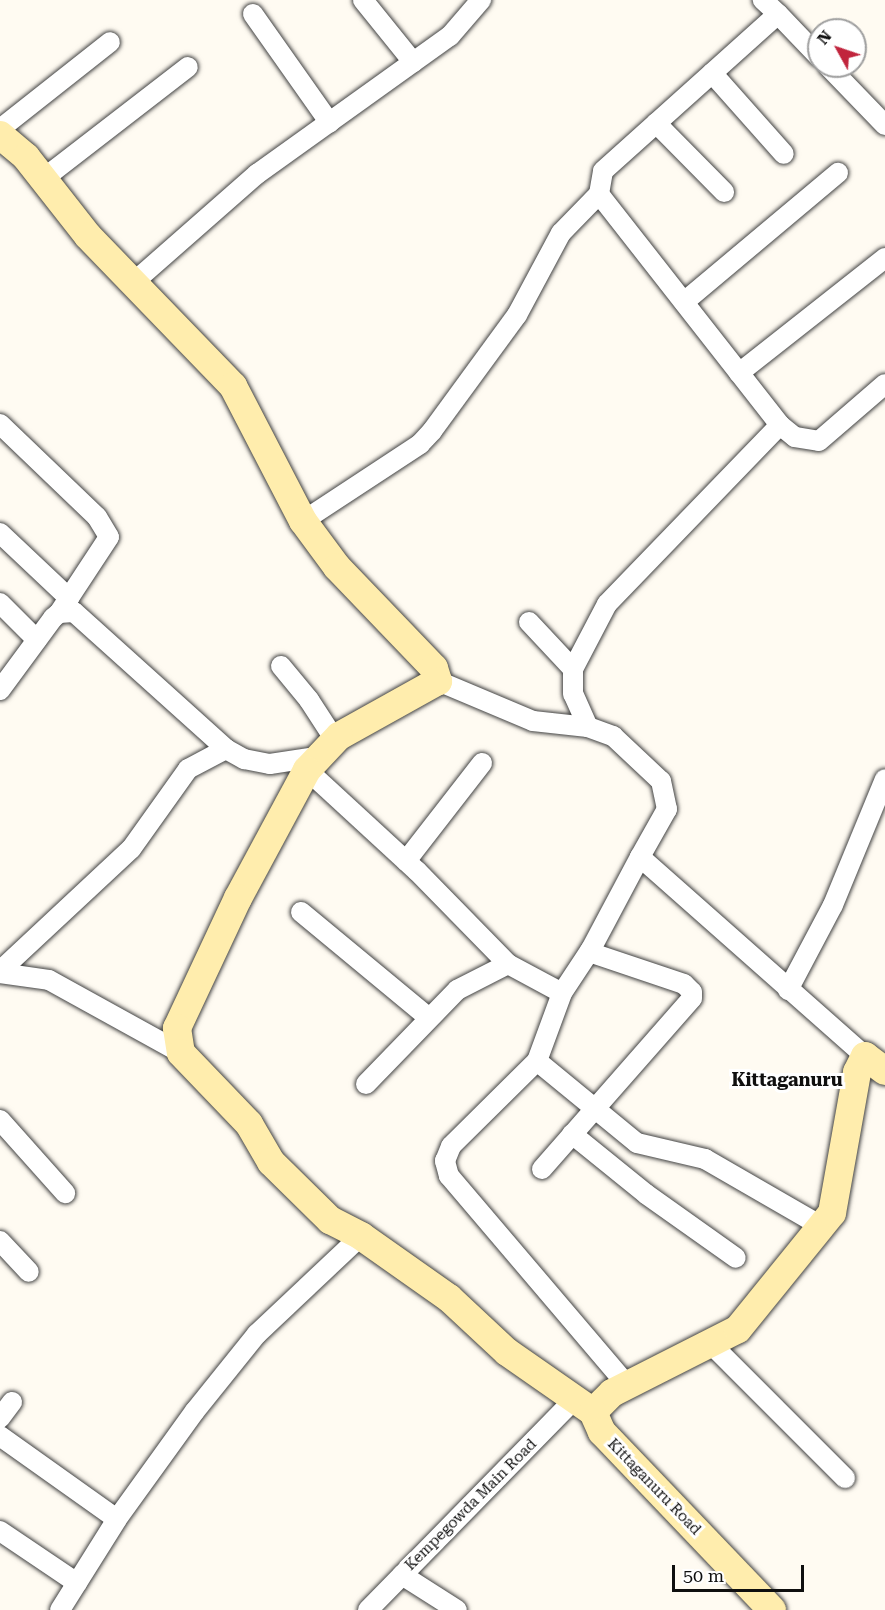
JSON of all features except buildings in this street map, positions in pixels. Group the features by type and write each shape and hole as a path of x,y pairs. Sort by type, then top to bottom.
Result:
{"street":[{"path":"363,0 413,62"},
{"path":"134,282 257,174 450,36 482,0"},
{"path":"763,0 807,44"},
{"path":"253,14 330,123"},
{"path":"303,521 420,444 517,315 561,233 599,194 603,171 778,14"},
{"path":"0,129 110,42"},
{"path":"43,179 188,67"},
{"path":"712,73 784,154"},
{"path":"840,78 885,125"},
{"path":"656,123 724,192"},
{"path":"0,135 43,179 88,236 233,386 303,521 337,567 434,668 438,681"},
{"path":"684,302 838,173"},
{"path":"599,194 780,425 795,437 819,441 885,384"},
{"path":"739,373 885,258"},
{"path":"0,424 97,517 110,537 64,605 0,690"},
{"path":"588,727 573,694 573,669 607,604 780,425"},
{"path":"0,533 64,605 81,616 226,749 244,759 270,764 319,756 438,681"},
{"path":"0,603 37,640"},
{"path":"529,622 573,669"},
{"path":"281,666 309,699 319,756 406,861 508,964 562,993"},
{"path":"438,681 533,721 588,727 612,736 661,781 667,809 589,952 562,993 537,1061 451,1146 445,1161 449,1176 627,1386"},
{"path":"0,972 131,849 188,769 226,749"},
{"path":"181,1053 177,1028 238,898 319,756"},
{"path":"406,861 482,763"},
{"path":"788,990 833,905 884,786"},
{"path":"0,972 49,980 181,1053 249,1124 271,1162 303,1196 330,1220 361,1236 449,1298 507,1352 584,1406 738,1329 823,1227 832,1213 857,1072 875,1064 788,990 640,857"},
{"path":"301,912 428,1017"},
{"path":"542,1170 689,1002 692,992 684,984 589,952"},
{"path":"366,1084 428,1017 457,990 508,964"},
{"path":"537,1061 637,1143 705,1160 823,1227"},
{"path":"0,1120 65,1193"},
{"path":"572,1134 646,1194 736,1258"},
{"path":"60,1610 117,1519 257,1334 361,1236"},
{"path":"0,1241 29,1272"},
{"path":"710,1343 845,1478"},
{"path":"0,1418 12,1401"},
{"name":"Kempegowda Main Road","path":"368,1610 402,1575 584,1406"},
{"name":"Kittaganuru Road","path":"584,1406 602,1432 772,1610"},
{"path":"0,1436 117,1519"},
{"path":"0,1531 77,1583"},
{"path":"402,1575 457,1610"}],"district":[{"name":"Kittaganuru","path":"787,1080"}]}
